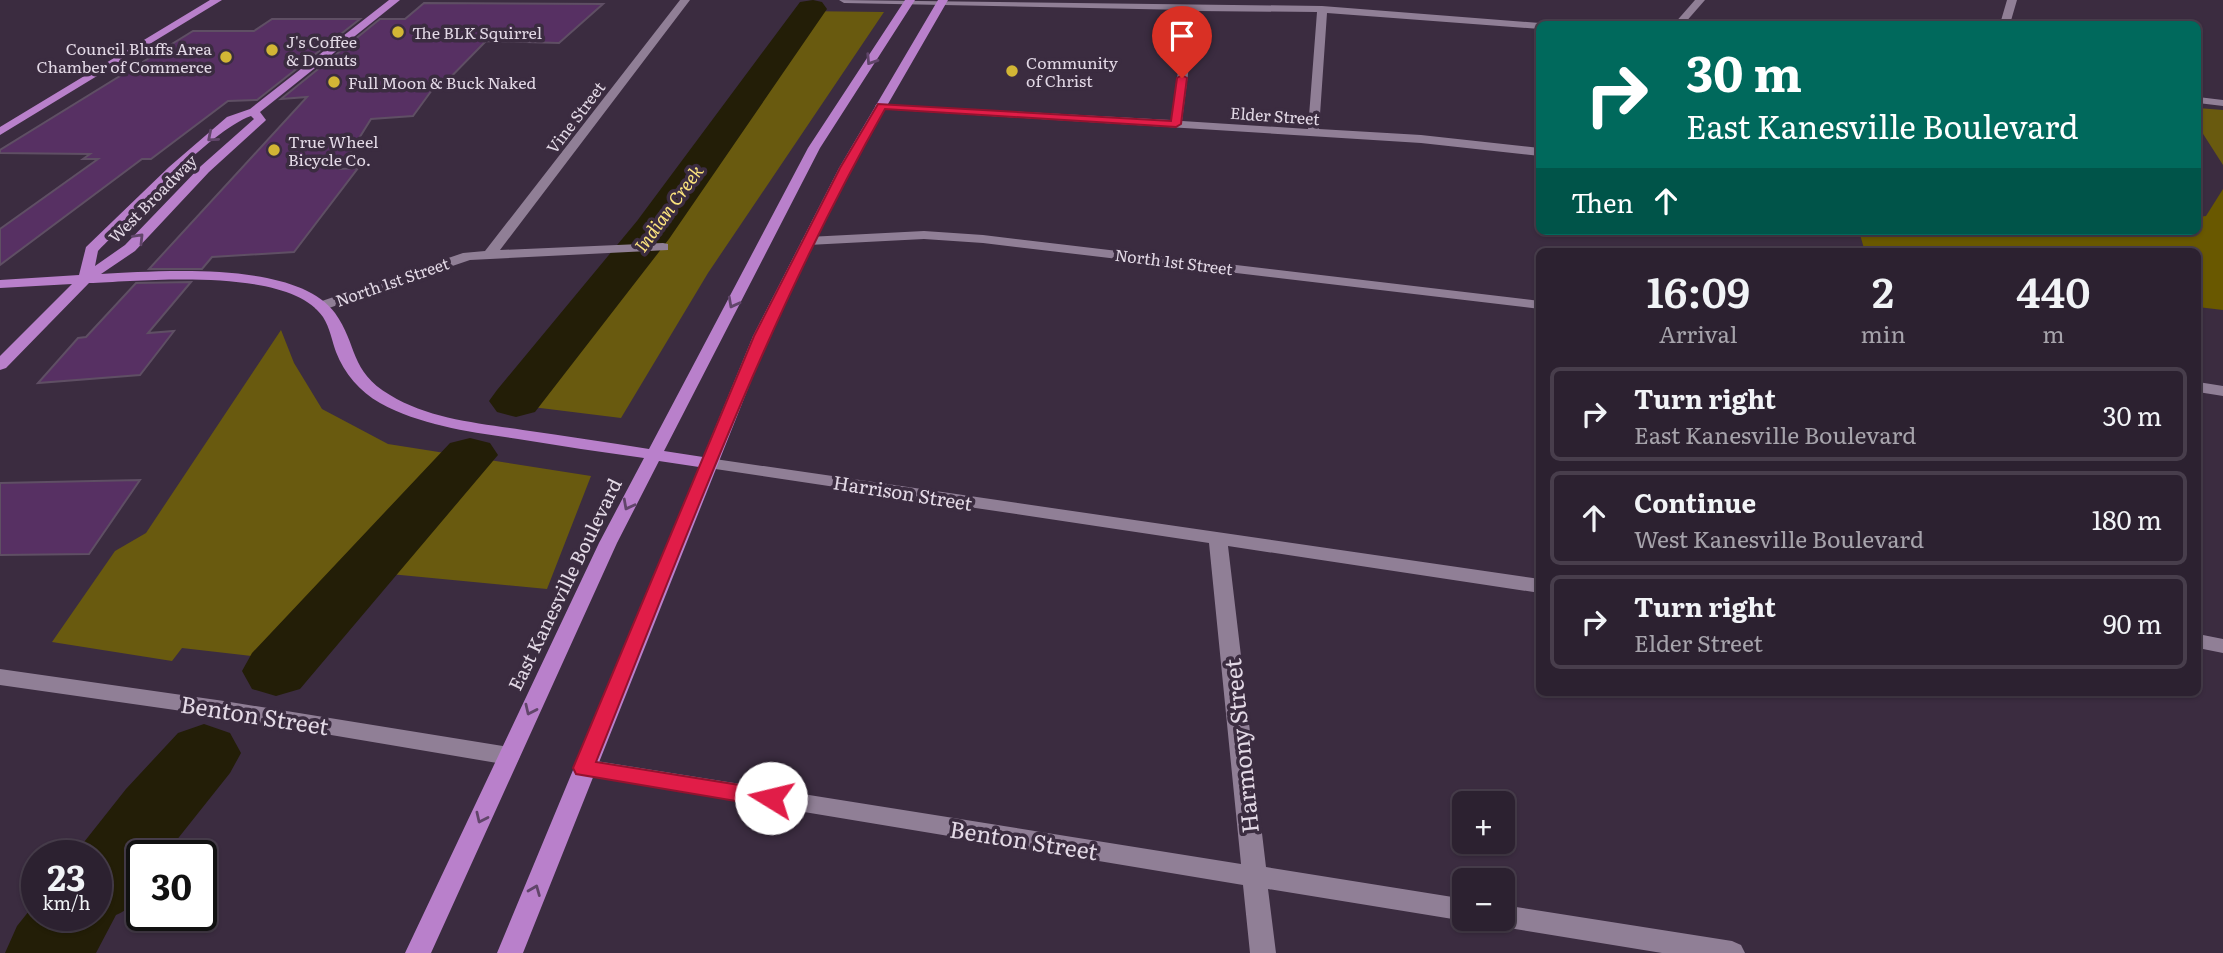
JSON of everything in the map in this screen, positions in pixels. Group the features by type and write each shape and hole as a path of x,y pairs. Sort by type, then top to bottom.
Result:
{"main road":[{"path":"0,132 217,0"},
{"name":"West Broadway","path":"85,279 91,250 173,170 231,120 254,111 395,0"},
{"name":"East Kanesville Boulevard","path":"418,953 608,542 814,148 909,1"},
{"path":"510,953 761,336 808,241 881,106 942,2"},
{"name":"West Broadway","path":"85,279 130,248 205,169 260,120 254,111"},
{"name":"North 1st Street","path":"0,284 229,276 271,284 321,306"},
{"path":"0,365 85,279"},
{"name":"Harrison Street","path":"321,306 338,330 345,355 356,376 379,396 410,411 440,421 478,428 708,463"}],"street":[{"name":"Vine Street","path":"490,254 685,0"},
{"path":"844,0 1374,10 1536,26"},
{"path":"1370,0 1374,10"},
{"path":"1682,21 1700,0"},
{"path":"2006,21 2012,0"},
{"path":"1176,124 1192,8"},
{"path":"1313,133 1322,9"},
{"path":"2201,100 2223,103"},
{"name":"Elder Street","path":"881,106 1468,143 1536,152"},
{"name":"North 1st Street","path":"808,241 924,235 983,239 1536,304"},
{"name":"North 1st Street","path":"321,306 468,256 663,247"},
{"path":"2201,387 2223,391"},
{"name":"Harrison Street","path":"708,463 1536,585"},
{"name":"Harmony Street","path":"1218,540 1263,953"},
{"path":"2201,642 2223,646"},
{"name":"Benton Street","path":"0,677 224,709 509,756"},
{"name":"Benton Street","path":"584,768 1452,908"},
{"path":"1515,918 1732,953"}],"shaded area":[{"path":"799,11 884,12 708,273 621,418 499,403 636,260"},
{"path":"2201,108 2223,110 2223,165 2201,131"},
{"path":"2223,189 2223,310 2201,307 2201,248 1864,248 1860,235 2201,235 2201,217 2206,216"},
{"path":"281,330 294,363 322,409 388,444 591,476 547,589 390,574 305,662 182,648 172,661 52,642 115,551 146,533"}],"building":[{"path":"424,3 603,4 559,43 486,41 438,90 432,90 413,116 371,119 340,169 358,168 294,252 212,257 202,269 149,269 307,97 281,99 380,19 405,19"},
{"path":"272,19 360,19 257,100 228,101 151,159 142,159 0,265 0,229 98,159 83,159 90,154 0,153 0,150 193,31 254,31"},
{"path":"191,282 148,333 174,331 140,375 38,383 78,338 86,337 136,283"},
{"path":"140,480 89,554 0,555 0,483"}],"waterway":[{"name":"Indian Creek","path":"516,401 653,230 811,9"},
{"name":"Indian Creek","path":"276,671 470,455"},
{"name":"Indian Creek","path":"112,866 153,811 204,753"},
{"name":"Indian Creek","path":"47,953 63,931"}],"place":[{"name":"The BLK Squirrel","path":"398,32"},
{"name":"J's Coffee & Donuts","path":"272,50"},
{"name":"Council Bluffs Area Chamber of Commerce","path":"226,57"},
{"name":"Community of Christ","path":"1012,71"},
{"name":"Full Moon & Buck Naked","path":"334,82"},
{"name":"True Wheel Bicycle Co.","path":"274,150"}],"route":[{"path":"771,798 584,768 761,336 845,168 881,106 1176,124 1182,78"}]}
